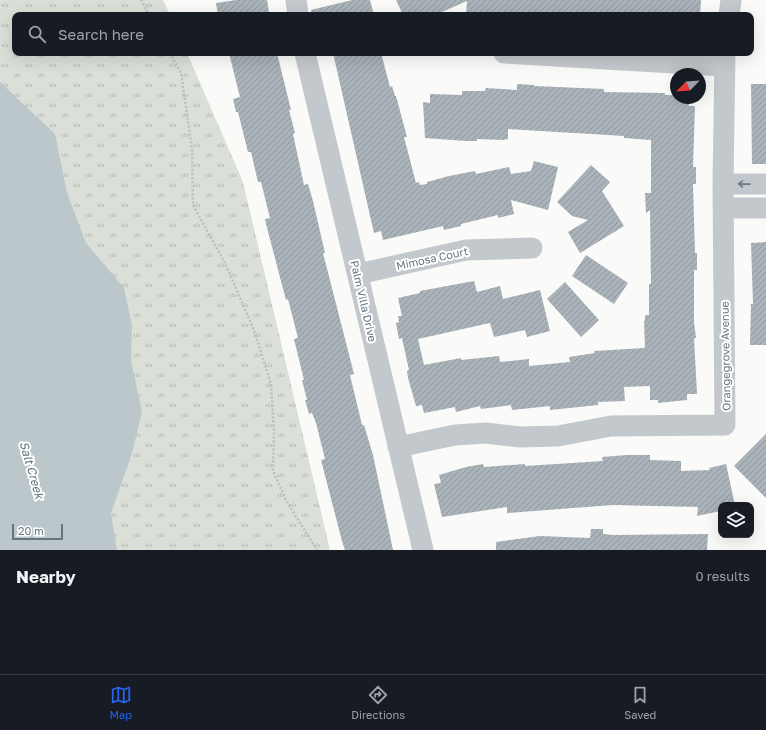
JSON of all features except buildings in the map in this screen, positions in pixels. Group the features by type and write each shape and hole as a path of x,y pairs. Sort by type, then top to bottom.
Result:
{"street":[{"path":"296,0 298,12"},
{"path":"729,12 731,0"},
{"name":"Palm Villa Drive","path":"306,56 423,550"},
{"path":"614,56 724,59"},
{"name":"Orangegrove Avenue","path":"398,447 456,434 486,433 520,437 558,436 610,426 725,425 723,208 724,59"},
{"path":"723,184 766,184"},
{"path":"723,208 766,208"},
{"name":"Mimosa Court","path":"358,274 466,250 532,248"}],"path":[{"path":"141,0 147,12"},
{"path":"172,56 181,73 192,148 193,205 225,263 254,330 271,384 274,431 273,471 287,502 317,550"}],"green space":[{"path":"0,0 163,0 169,12 12,12 12,56 188,56 243,182 330,550 0,550"}],"water":[{"name":"Salt Creek","path":"0,82 55,134 67,193 86,243 124,288 132,326 131,361 142,412 132,453 111,513 117,550 0,550"}]}
